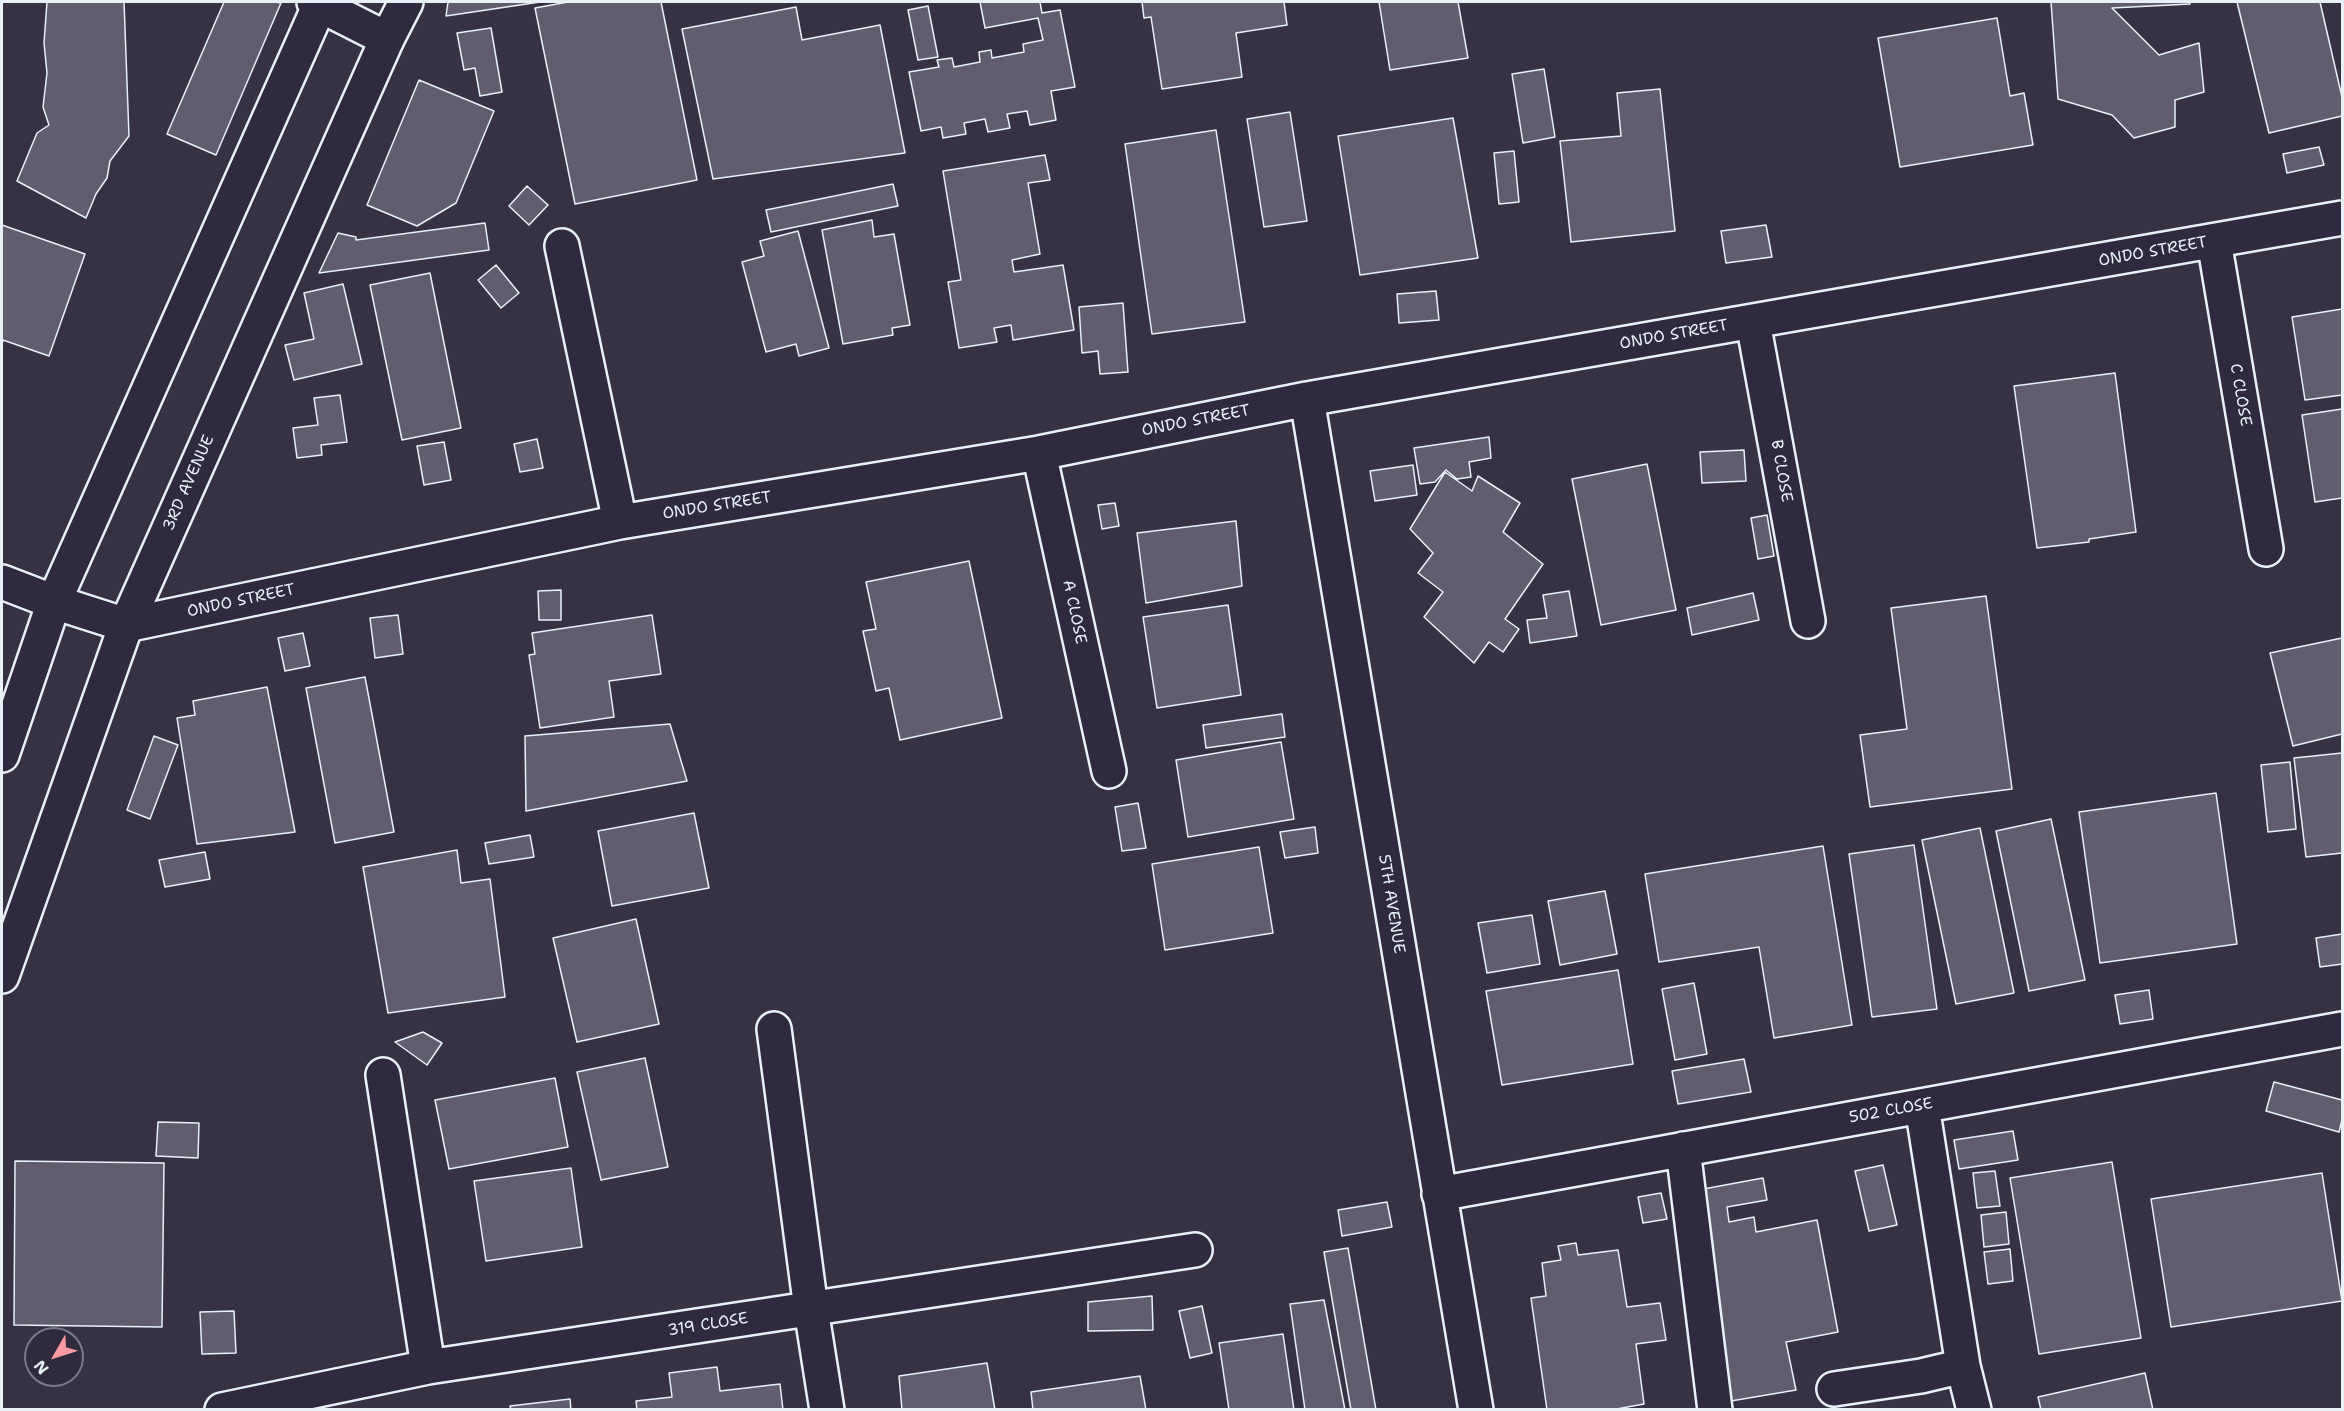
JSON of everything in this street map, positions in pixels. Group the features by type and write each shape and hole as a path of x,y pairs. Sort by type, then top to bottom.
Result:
{"street":[{"path":"2,755 54,602 318,2 387,39"},
{"name":"3RD AVENUE","path":"2,976 126,625 387,39 406,2"},
{"name":"ONDO STREET","path":"2,582 54,602 126,625 620,522 1039,453 1307,399 2343,218"},
{"name":"C CLOSE","path":"2214,241 2266,549"},
{"path":"562,246 620,522"},
{"name":"B CLOSE","path":"1753,322 1808,621"},
{"name":"5TH AVENUE","path":"1307,399 1476,1410"},
{"name":"A CLOSE","path":"1039,453 1109,771"},
{"path":"774,1029 811,1309 827,1410"},
{"name":"502 CLOSE","path":"1439,1194 2343,1029"},
{"path":"383,1075 428,1367"},
{"path":"1922,1106 1963,1366 1974,1410"},
{"path":"1683,1149 1715,1410"},
{"name":"319 CLOSE","path":"222,1410 428,1367 1195,1250"},
{"path":"1834,1389 1921,1376 1963,1366"}],"building":[{"path":"47,2 124,2 129,136 110,161 107,178 96,194 86,218 17,181 37,133 49,125 43,107 47,73 44,43"},
{"path":"224,2 281,3 216,155 167,134"},
{"path":"448,2 540,2 446,16"},
{"path":"568,2 661,2 697,180 575,204 535,8"},
{"path":"980,2 1040,2 1042,13 1060,10 1075,87 1051,91 1056,120 1030,125 1027,111 1007,114 1010,128 988,132 985,119 964,123 966,134 943,138 941,127 921,131 909,72 939,67 937,60 952,58 954,67 980,62 979,52 991,50 992,58 1024,52 1023,44 1043,40 1038,18 985,28"},
{"path":"1142,2 1284,2 1287,25 1236,33 1242,77 1162,89 1151,17 1144,18"},
{"path":"1379,2 1458,2 1468,58 1390,70"},
{"path":"2051,2 2190,2 2190,4 2112,8 2159,55 2199,43 2204,92 2175,100 2175,127 2134,138 2112,115 2058,99"},
{"path":"2237,2 2320,2 2342,97 2342,116 2269,133"},
{"path":"928,6 938,57 918,60 908,10"},
{"path":"796,7 802,40 880,25 905,153 713,179 682,29"},
{"path":"1997,18 2010,96 2024,93 2033,145 1900,167 1878,38"},
{"path":"491,28 502,92 480,96 475,68 464,70 457,33"},
{"path":"1544,69 1555,137 1523,143 1512,74"},
{"path":"419,80 494,111 456,203 417,226 367,205"},
{"path":"1660,89 1675,231 1571,242 1560,141 1621,136 1617,93"},
{"path":"1290,112 1307,221 1264,227 1247,119"},
{"path":"1453,118 1478,258 1360,275 1338,136"},
{"path":"1216,130 1245,322 1152,334 1125,144"},
{"path":"2319,147 2324,165 2287,173 2283,154"},
{"path":"1514,151 1519,202 1499,204 1494,153"},
{"path":"1045,155 1050,180 1028,183 1040,254 1012,260 1014,272 1063,265 1074,330 1013,340 1011,325 994,328 997,342 959,348 948,282 961,280 943,171"},
{"path":"893,184 898,206 771,232 766,210"},
{"path":"527,186 548,205 529,225 509,206"},
{"path":"872,220 874,237 894,234 910,325 892,328 893,335 843,344 822,230"},
{"path":"485,223 489,250 319,273 338,233 356,237 356,240"},
{"path":"2,225 85,254 49,356 3,340 2,344"},
{"path":"1766,225 1772,257 1726,263 1721,231"},
{"path":"798,231 829,348 799,356 796,344 766,352 742,262 764,256 760,241"},
{"path":"496,265 519,293 501,308 478,280"},
{"path":"430,273 461,428 402,440 370,285"},
{"path":"343,284 362,364 294,380 285,345 314,339 304,293"},
{"path":"1436,291 1439,320 1399,323 1397,294"},
{"path":"1123,303 1128,372 1100,374 1098,351 1082,353 1079,307"},
{"path":"2342,309 2342,395 2305,400 2292,317"},
{"path":"2115,373 2136,532 2089,539 2089,542 2037,548 2014,386"},
{"path":"340,395 347,442 321,445 322,455 297,458 293,428 318,425 314,398"},
{"path":"2342,409 2342,498 2315,502 2302,415"},
{"path":"1489,437 1491,458 1469,462 1471,477 1457,479 1446,470 1435,482 1420,484 1414,448"},
{"path":"537,439 543,468 520,472 514,444"},
{"path":"444,442 451,480 424,485 417,446"},
{"path":"1744,450 1746,481 1702,483 1700,452"},
{"path":"1647,464 1676,610 1601,625 1572,479"},
{"path":"1413,465 1417,495 1375,501 1370,471"},
{"path":"1445,472 1472,491 1478,476 1520,503 1503,532 1543,564 1505,619 1519,629 1503,652 1489,642 1474,663 1424,617 1443,592 1418,573 1433,553 1410,529"},
{"path":"1115,503 1119,526 1102,529 1098,505"},
{"path":"1767,515 1774,556 1758,559 1751,518"},
{"path":"1236,521 1242,586 1146,603 1137,533"},
{"path":"969,561 1002,718 900,740 889,688 876,691 863,631 876,629 866,582"},
{"path":"561,590 561,620 539,620 538,591"},
{"path":"1569,591 1577,636 1530,643 1527,620 1547,618 1543,595"},
{"path":"1753,593 1759,620 1692,635 1687,608"},
{"path":"1986,596 2012,789 1870,807 1860,735 1907,729 1891,608"},
{"path":"1228,605 1241,695 1157,708 1143,617"},
{"path":"398,615 403,654 375,658 370,618"},
{"path":"652,615 661,674 609,681 614,717 540,728 529,655 535,654 532,633"},
{"path":"303,633 310,666 285,671 278,638"},
{"path":"2342,638 2342,734 2293,746 2270,653"},
{"path":"365,677 394,832 335,843 306,688"},
{"path":"267,687 295,832 197,844 177,718 195,715 193,701"},
{"path":"1282,714 1285,737 1206,748 1203,725"},
{"path":"670,724 687,781 526,811 525,736"},
{"path":"154,736 178,745 150,819 127,810"},
{"path":"1281,742 1294,819 1188,837 1176,760"},
{"path":"2342,753 2342,853 2306,857 2294,758"},
{"path":"2290,762 2296,829 2268,832 2261,765"},
{"path":"2216,793 2237,944 2100,963 2079,812"},
{"path":"1138,803 1146,848 1122,851 1115,807"},
{"path":"694,813 709,888 612,906 598,831"},
{"path":"2051,819 2085,980 2029,991 1996,831"},
{"path":"1315,827 1318,853 1285,858 1280,832"},
{"path":"1980,828 2014,993 1956,1004 1922,840"},
{"path":"530,835 534,857 489,864 485,843"},
{"path":"1914,845 1937,1009 1872,1017 1849,854"},
{"path":"1823,846 1852,1025 1774,1038 1759,947 1659,962 1645,874"},
{"path":"1259,847 1273,933 1165,950 1152,864"},
{"path":"457,850 461,883 490,879 505,997 388,1013 363,867"},
{"path":"205,852 210,879 165,887 159,860"},
{"path":"1605,891 1617,954 1560,965 1548,901"},
{"path":"1532,915 1540,964 1487,973 1478,923"},
{"path":"636,919 659,1024 577,1042 553,938"},
{"path":"2342,934 2342,964 2320,967 2316,938"},
{"path":"1618,970 1633,1064 1502,1085 1486,991"},
{"path":"1694,983 1707,1054 1675,1060 1662,989"},
{"path":"2149,990 2153,1019 2120,1024 2115,995"},
{"path":"423,1032 442,1043 427,1065 395,1042"},
{"path":"645,1058 668,1167 601,1180 577,1072"},
{"path":"1744,1059 1751,1092 1678,1104 1672,1071"},
{"path":"555,1078 568,1147 449,1169 435,1100"},
{"path":"2274,1082 2342,1100 2342,1120 2339,1132 2266,1111"},
{"path":"158,1122 199,1123 198,1158 156,1156"},
{"path":"2013,1131 2018,1160 1959,1169 1954,1140"},
{"path":"15,1161 164,1163 162,1327 14,1325"},
{"path":"2112,1162 2141,1338 2039,1354 2010,1178"},
{"path":"1883,1165 1897,1225 1869,1231 1855,1171"},
{"path":"571,1168 582,1247 486,1261 474,1181"},
{"path":"1995,1171 2000,1206 1977,1208 1973,1173"},
{"path":"2322,1173 2342,1301 2171,1327 2151,1199"},
{"path":"1763,1178 1767,1200 1727,1207 1729,1222 1754,1217 1756,1232 1817,1220 1838,1332 1786,1342 1796,1390 1731,1401 1698,1227 1698,1190"},
{"path":"1661,1193 1667,1219 1643,1223 1638,1197"},
{"path":"1387,1202 1392,1227 1342,1236 1338,1210"},
{"path":"2006,1212 2009,1244 1984,1247 1981,1215"},
{"path":"1576,1243 1578,1255 1618,1250 1627,1307 1660,1303 1666,1340 1636,1344 1644,1404 1611,1410 1547,1410 1531,1298 1546,1296 1542,1263 1561,1260 1558,1246"},
{"path":"1348,1248 1376,1410 1351,1410 1324,1252"},
{"path":"2010,1249 2013,1281 1988,1284 1984,1252"},
{"path":"1152,1296 1153,1330 1088,1331 1088,1302"},
{"path":"1324,1300 1345,1410 1305,1410 1290,1304"},
{"path":"1202,1306 1212,1353 1190,1358 1179,1311"},
{"path":"234,1311 236,1353 202,1354 200,1312"},
{"path":"1283,1334 1294,1410 1229,1410 1219,1343"},
{"path":"987,1363 995,1410 902,1410 899,1376"},
{"path":"717,1367 720,1391 780,1384 783,1410 637,1410 636,1401 672,1397 669,1373"},
{"path":"2145,1373 2153,1410 2041,1410 2038,1397"},
{"path":"1140,1376 1146,1410 1033,1410 1031,1392"},
{"path":"570,1399 571,1410 511,1410 510,1406"}]}
